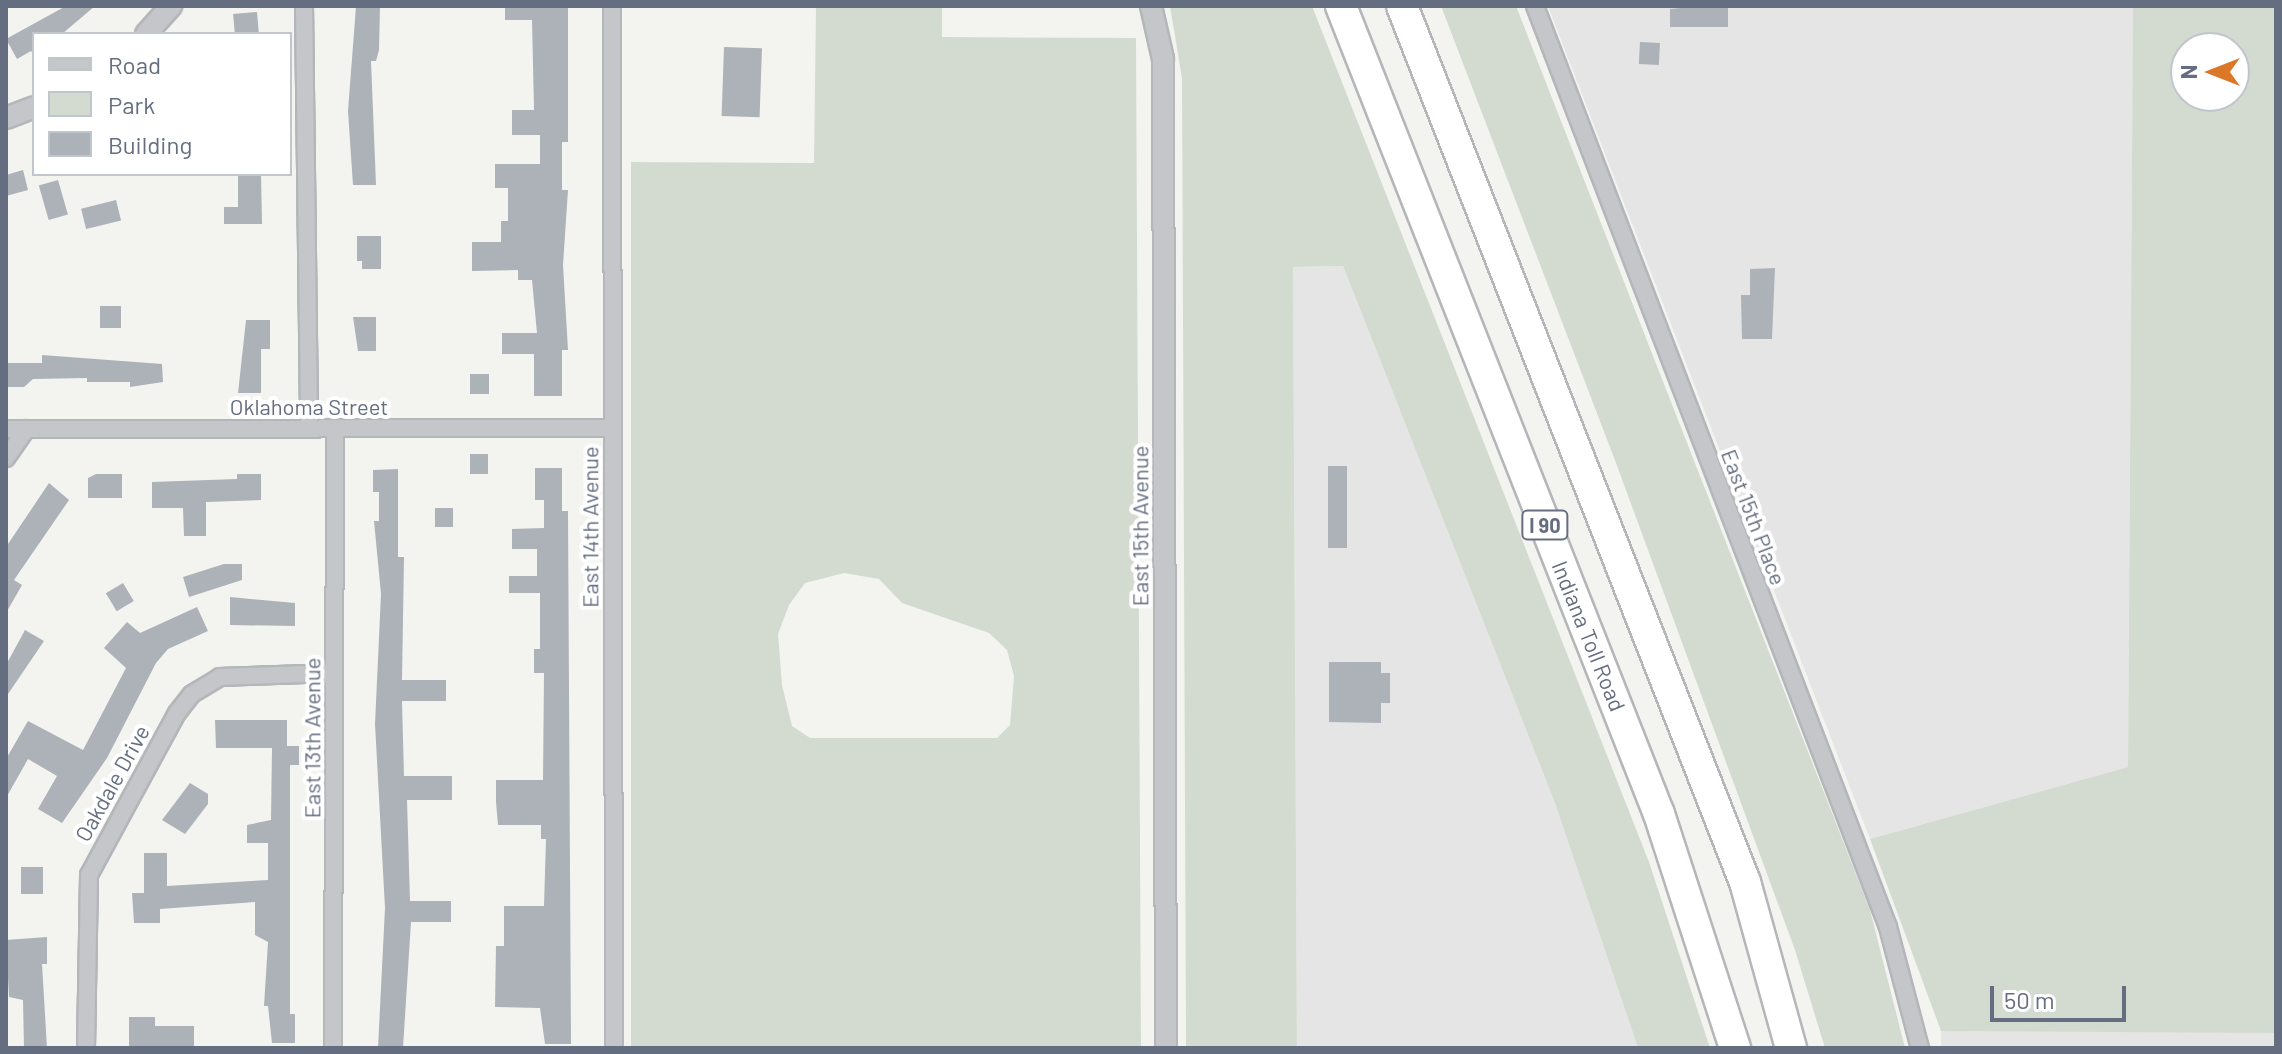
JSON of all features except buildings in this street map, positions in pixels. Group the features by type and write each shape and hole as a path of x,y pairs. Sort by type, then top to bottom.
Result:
{"highway":[{"name":"Indiana Toll Road","path":"1341,6 1659,814 1735,1048"},
{"name":"I 90","path":"1402,6 1745,882 1791,1048"}],"street":[{"path":"148,32 171,6"},
{"path":"304,6 309,429"},
{"name":"East 14th Avenue","path":"612,6 614,1048"},
{"name":"East 15th Avenue","path":"1151,6 1163,59 1166,1048"},
{"name":"East 15th Place","path":"1535,6 1888,927 1920,1048"},
{"path":"6,118 32,108"},
{"name":"Oklahoma Street","path":"6,429 612,428"},
{"path":"6,458 26,429"},
{"name":"East 13th Avenue","path":"333,1048 335,429"},
{"name":"Oakdale Drive","path":"86,1048 89,875 177,713 205,684 229,675 334,673"}],"shaded area":[{"path":"1548,6 2133,6 2128,767 1870,839"},
{"path":"1343,266 1555,803 1638,1048 1297,1048 1293,267"},
{"path":"1941,1031 2276,1031 2276,1048 1941,1048"}],"green space":[{"path":"816,6 942,6 942,37 1136,38 1141,1048 631,1048 631,162 814,163","holes":["844,573 879,579 902,603 989,633 1007,650 1014,676 1010,725 997,738 810,738 792,726 782,685 778,634 789,605 805,583"]},
{"path":"1170,6 1312,6 1649,862 1710,1048 1638,1048 1555,803 1343,266 1293,267 1297,1048 1186,1048 1182,78"},
{"path":"1441,6 1516,6 1870,910 1905,1048 1825,1048 1795,950 1616,463"},
{"path":"2133,6 2276,6 2276,1033 1941,1031 1870,839 2128,767"}]}
